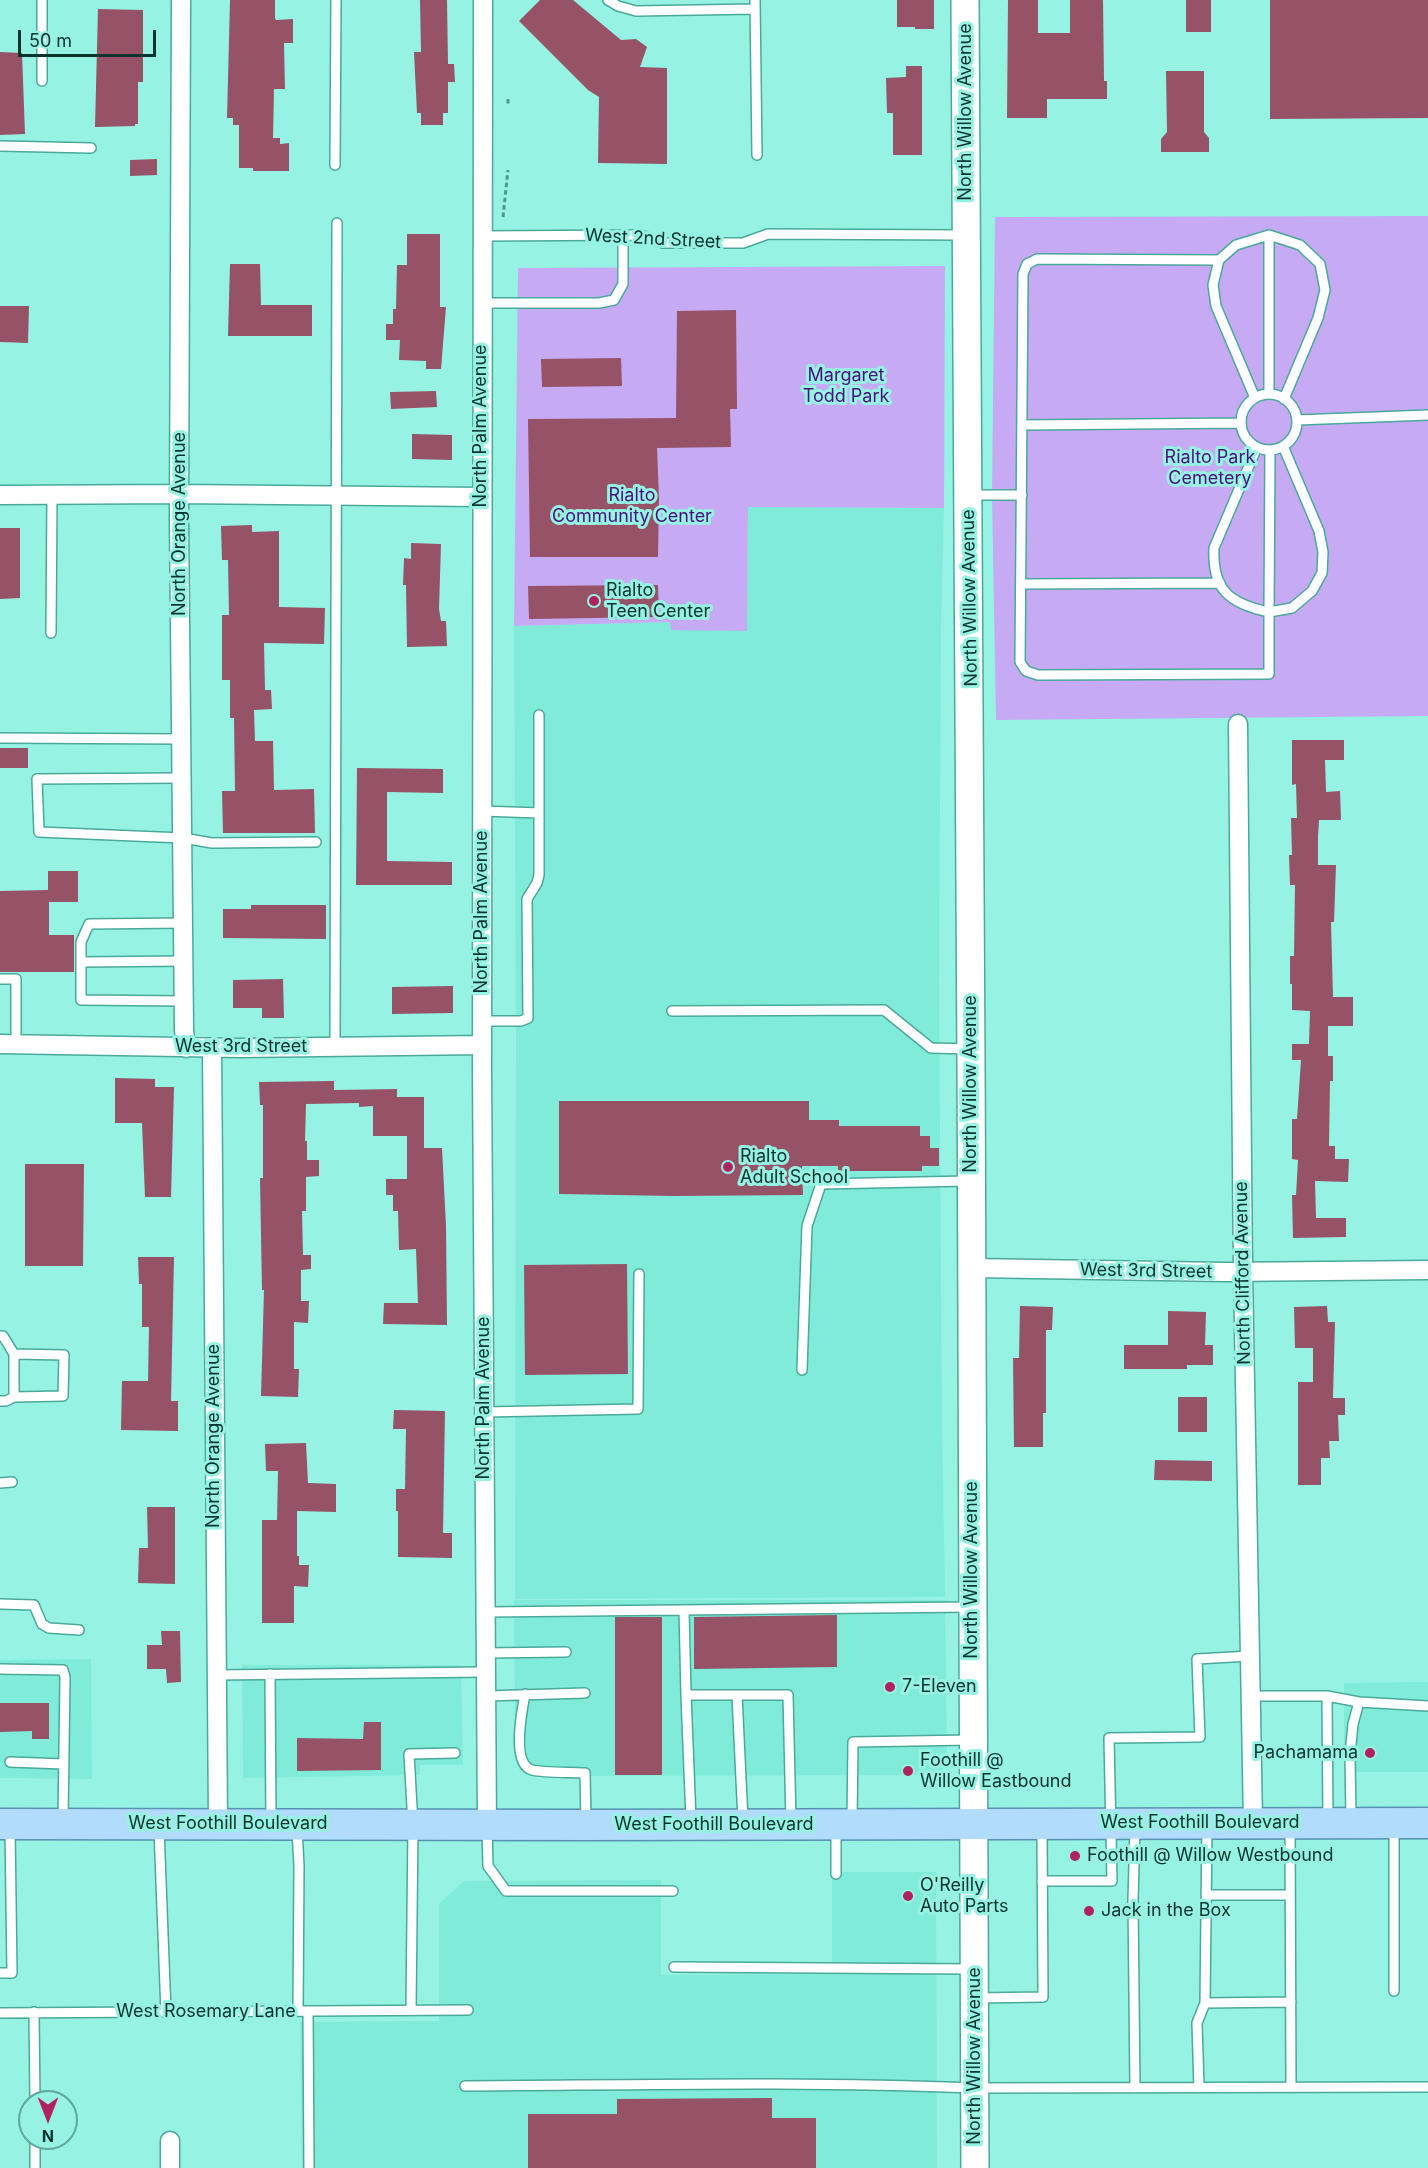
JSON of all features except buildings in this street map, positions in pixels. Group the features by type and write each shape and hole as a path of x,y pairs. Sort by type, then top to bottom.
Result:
{"main road":[{"name":"West Foothill Boulevard","path":"5,1824 691,1825 1428,1822"}],"street":[{"name":"North Orange Avenue","path":"181,0 179,494 183,738 183,961 186,1048"},
{"name":"North Palm Avenue","path":"483,0 482,1045 487,1825"},
{"name":"North Willow Avenue","path":"965,0 975,2168"},
{"path":"0,495 481,497"},
{"name":"North Clifford Avenue","path":"1238,724 1243,1272 1253,1823"},
{"name":"West 3rd Street","path":"8,1043 186,1048 482,1045"},
{"name":"North Orange Avenue","path":"212,1048 218,1823"},
{"name":"West 3rd Street","path":"971,1268 1243,1272 1428,1270"},
{"path":"170,2141 170,2168"}],"lane":[{"path":"42,0 42,81"},
{"path":"335,165 336,0"},
{"path":"608,0 618,6 636,11 740,10 755,5 757,155"},
{"path":"0,146 91,148"},
{"path":"335,1047 337,223"},
{"name":"West 2nd Street","path":"482,236 640,235 663,243 743,243 768,234 967,235"},
{"path":"1269,234 1269,394"},
{"path":"1255,398 1216,306 1213,285 1219,260 1236,245 1269,234 1299,245 1320,264 1325,290 1318,318 1284,399"},
{"path":"482,303 599,303 614,300 622,284 623,235"},
{"path":"1219,260 1037,259 1027,264 1023,274 1020,662 1026,671 1038,675 1269,674 1270,450"},
{"path":"1269,394 1284,399 1290,404 1297,420 1294,435 1283,446 1270,450 1257,447 1246,438 1241,423 1245,409 1255,398 1269,394"},
{"path":"1297,420 1428,415"},
{"path":"1023,425 1241,423"},
{"path":"1257,447 1214,548 1215,572 1225,593 1234,601 1250,608 1269,612 1292,608 1312,591 1322,573 1323,552 1319,531 1283,446"},
{"path":"51,633 52,495"},
{"path":"969,495 1023,495"},
{"path":"1022,584 1220,584"},
{"path":"482,1022 522,1022 528,1017 526,899 537,883 539,875 539,715"},
{"path":"0,738 183,738"},
{"path":"183,778 37,779 39,832 183,838 212,843 316,842"},
{"path":"482,811 539,813"},
{"path":"183,922 89,924 81,942 81,1000 184,1001"},
{"path":"81,962 183,961"},
{"path":"0,979 16,979 8,1043"},
{"path":"672,1011 884,1011 931,1048 971,1049"},
{"path":"802,1370 807,1226 821,1184 971,1181"},
{"path":"484,1412 638,1409 639,1274"},
{"path":"0,1336 3,1336 14,1354 14,1397"},
{"path":"0,1401 14,1397 63,1396 64,1354 14,1354"},
{"path":"0,1483 12,1482"},
{"path":"0,1604 34,1605 42,1624 49,1628 79,1630"},
{"path":"486,1612 972,1607"},
{"path":"684,1610 691,1825"},
{"path":"486,1653 566,1652"},
{"path":"1135,2088 1133,1900 1109,1738 1200,1737 1197,1659 1250,1656"},
{"path":"0,1669 63,1670 65,1677 63,1824"},
{"path":"216,1675 486,1672"},
{"path":"270,1674 284,1824 299,1866 297,2011"},
{"path":"486,1696 585,1693"},
{"path":"525,1694 521,1714 521,1759 525,1766 533,1770 585,1773 586,1825"},
{"path":"686,1695 788,1695 791,1824"},
{"path":"737,1695 743,1824"},
{"path":"1251,1696 1327,1696 1359,1702 1428,1707"},
{"path":"1327,1696 1340,1823"},
{"path":"1340,1823 1353,1724 1359,1702"},
{"path":"836,1874 853,1743 972,1740"},
{"path":"411,2010 412,1825 408,1777 409,1754 455,1754"},
{"path":"10,1762 64,1764"},
{"path":"159,1823 166,2013"},
{"path":"1290,1823 1291,2087"},
{"path":"1394,1823 1394,1991"},
{"path":"0,1973 12,1973 5,1824"},
{"path":"975,1998 1043,1997 1042,1824"},
{"path":"1042,1881 1112,1881 1123,1824"},
{"path":"1199,2088 1197,2023 1205,2003 1207,1824"},
{"path":"487,1825 488,1866 506,1891 673,1891"},
{"path":"1207,1895 1290,1894"},
{"path":"674,1967 975,1969"},
{"path":"1205,2003 1291,2002"},
{"name":"West Rosemary Lane","path":"0,2013 468,2010"},
{"path":"308,2011 309,2168"},
{"path":"34,2012 35,2090"},
{"path":"465,2086 741,2084 975,2088 1428,2087"},
{"path":"35,2150 35,2168"}],"path":[{"path":"507,99 507,106"},
{"path":"503,218 508,170"}],"shaded area":[{"name":"Rialto Adult School","path":"748,507 944,508 939,983 945,1597 515,1599 514,626 671,622 671,629 747,630"},
{"path":"514,1600 945,1600 947,1763 942,1771 933,1775 532,1776 519,1769 515,1759"},
{"path":"91,1659 92,1779 0,1778 0,1660"},
{"path":"242,1665 461,1665 463,1765 420,1765 420,1775 243,1778"},
{"path":"1428,1682 1428,1772 1344,1772 1344,1683"},
{"path":"832,1872 936,1872 937,2168 302,2168 300,2022 439,2021 439,1904 464,1881 661,1880 661,1975 832,1974"}],"green space":[{"name":"Rialto Park Cemetery","path":"1428,216 1428,716 996,720 992,496 995,217"},
{"name":"Rialto Community Center","path":"945,266 944,508 748,507 747,631 671,630 670,622 514,626 518,268"}],"place":[{"name":"Rialto Teen Center","path":"594,601"},
{"name":"Rialto Adult School","path":"728,1167"},
{"name":"7-Eleven","path":"890,1687"},
{"name":"Pachamama","path":"1370,1753"},
{"name":"Foothill @ Willow Eastbound","path":"908,1771"},
{"name":"Foothill @ Willow Westbound","path":"1075,1856"},
{"name":"O'Reilly Auto Parts","path":"908,1896"},
{"name":"Jack in the Box","path":"1089,1911"}],"park label":[{"name":"Margaret Todd Park","path":"846,386"}]}
